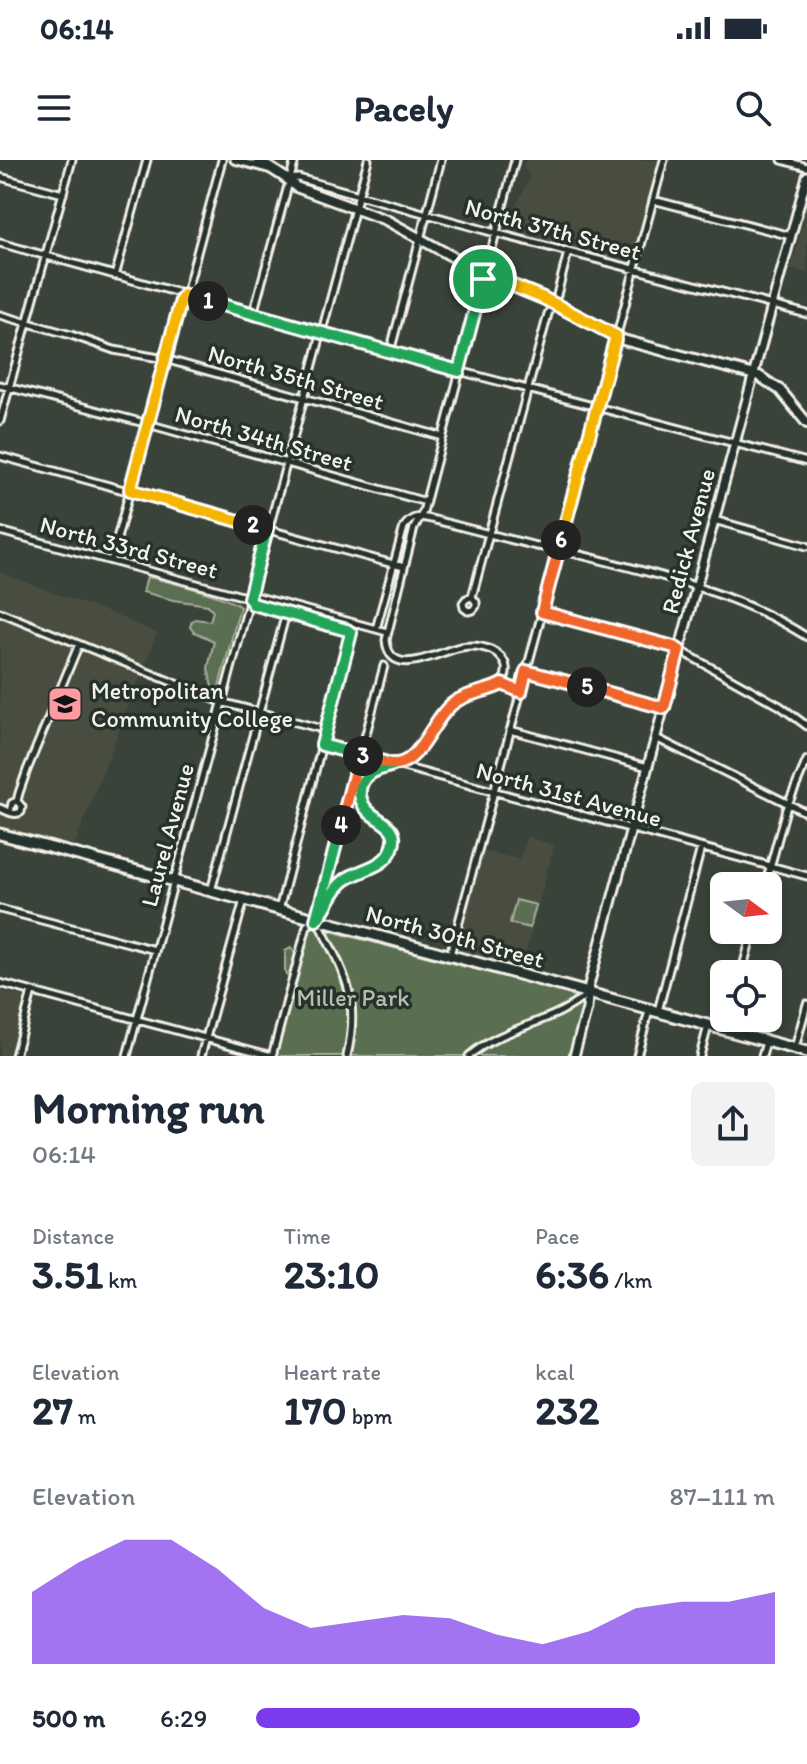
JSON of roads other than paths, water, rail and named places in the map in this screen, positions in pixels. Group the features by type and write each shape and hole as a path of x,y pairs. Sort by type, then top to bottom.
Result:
{"highway":[{"name":"North 30th Street","path":"0,834 708,1025"},
{"name":"North 30th Street","path":"733,1032 807,1052"}],"main road":[{"path":"258,160 289,179 296,187 386,220 484,274 553,303 616,336 754,374 780,390 807,421"}],"street":[{"path":"0,421 72,160"},
{"path":"115,276 147,160"},
{"path":"111,561 222,160"},
{"path":"234,160 272,171"},
{"path":"253,314 295,160"},
{"name":"Laurel Avenue","path":"127,1056 368,160"},
{"path":"390,352 441,160"},
{"path":"0,983 272,1056 305,929 324,911 341,883 380,863 391,852 394,841 391,830 365,807 361,800 362,782 368,774 406,761 418,751 442,713 454,703 502,684 505,678 506,666 498,653 489,649 461,647 409,663 391,655 386,644 414,528 426,502 515,160"},
{"path":"450,956 664,160"},
{"path":"782,160 807,167"},
{"name":"Redick Avenue","path":"574,1056 587,1009 588,993 807,176"},
{"path":"0,177 63,194"},
{"name":"North 37th Street","path":"289,179 298,178 807,314"},
{"path":"653,200 791,236"},
{"path":"0,243 528,390 807,462"},
{"path":"472,597 568,252"},
{"name":"North 35th Street","path":"0,315 114,350 165,359 443,437"},
{"name":"North 34th Street","path":"0,385 426,502"},
{"path":"0,456 404,567"},
{"path":"376,629 404,527 410,519 420,517 558,549 696,587 770,616 807,637"},
{"path":"714,520 807,546"},
{"name":"North 33rd Street","path":"0,531 387,632"},
{"name":"North 33rd Street","path":"249,598 253,604 351,633 326,730"},
{"path":"0,612 221,702 326,730 279,910"},
{"path":"542,612 674,647 780,706 807,726"},
{"path":"211,891 286,613"},
{"path":"10,812 79,644"},
{"path":"347,1056 352,1022 349,987 316,920 384,666"},
{"path":"526,671 664,708"},
{"path":"502,684 521,692"},
{"path":"510,730 648,767"},
{"path":"656,738 807,813"},
{"name":"North 31st Avenue","path":"322,745 807,876"},
{"path":"768,872 787,804 807,760"},
{"path":"0,808 18,814 22,807 17,801"},
{"path":"637,1056 654,1011 701,848"},
{"path":"201,1056 244,900"},
{"path":"0,909 155,950"},
{"path":"15,1056 32,992"},
{"path":"469,1056 491,1040 566,1008 588,993"},
{"path":"795,1049 807,1004"},
{"path":"700,1056 708,1025"},
{"path":"762,1056 766,1041"}],"place":[{"name":"Metropolitan Community College","path":"65,704"}],"park label":[{"name":"Miller Park","path":"353,997"}]}
